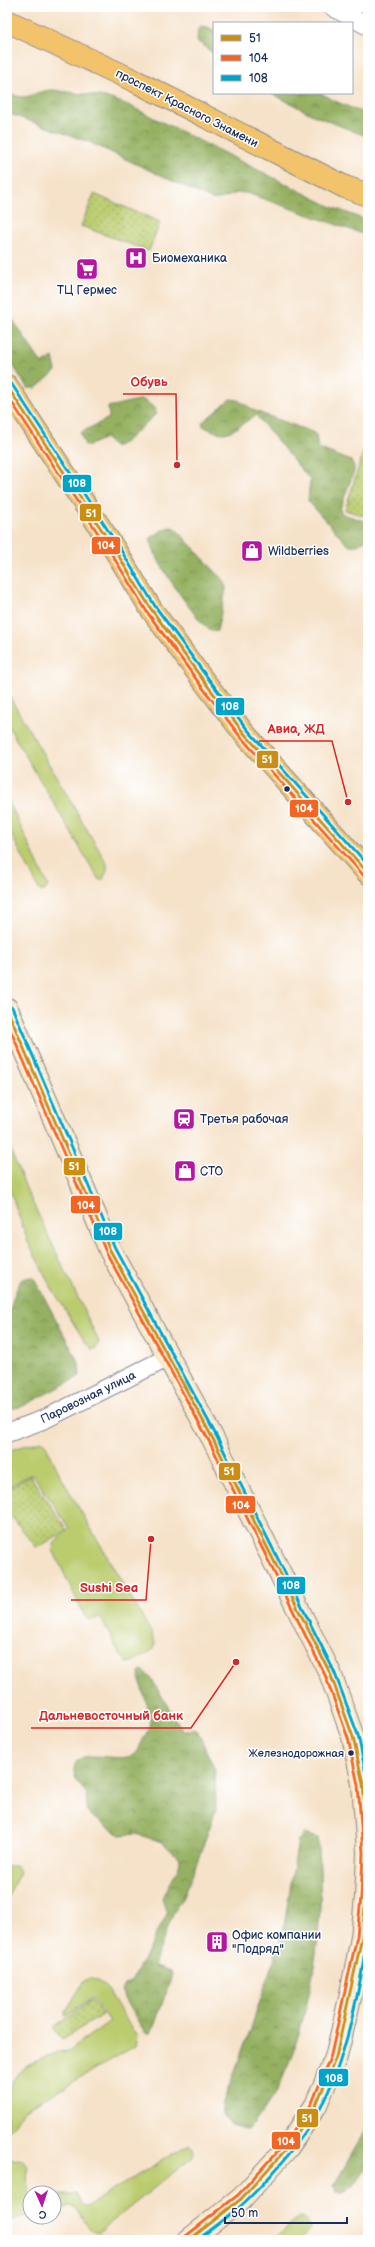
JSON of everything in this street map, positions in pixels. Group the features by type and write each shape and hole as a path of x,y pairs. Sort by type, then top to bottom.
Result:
{"main road":[{"name":"проспект Красного Знамени","path":"7,21 137,82 346,187 368,195"},
{"path":"7,386 115,550 151,610 243,732 368,873"},
{"path":"7,1009 110,1250 213,1439 330,1673 357,1754 363,1787 368,1853 362,1937 336,2057 316,2105 288,2147 241,2199 189,2240"}],"street":[{"path":"333,7 368,26"},
{"name":"Паровозная улица","path":"7,1433 45,1419 168,1358"}],"green space":[{"path":"201,26 213,30 213,53 197,41 198,29"},
{"path":"53,90 105,97 126,104 332,207 368,221 368,236 247,193 236,193 221,199 211,199 89,142 7,113 7,92 21,97 26,97 40,92"},
{"path":"273,94 323,94 337,102 368,115 368,137 313,115"},
{"path":"94,194 160,222 149,251 81,226"},
{"path":"7,311 42,364 53,357 56,371 36,388 27,388 7,355"},
{"path":"142,399 156,409 155,415 125,442 115,447 105,438 88,446 85,445 80,433 109,418 108,407"},
{"path":"230,399 238,400 255,411 312,432 316,435 318,448 351,461 354,466 354,471 340,509 342,514 368,522 368,538 358,545 348,545 308,501 310,480 256,415 236,429 225,433 219,433 203,426 202,423"},
{"path":"363,453 368,455 368,517 345,510"},
{"path":"170,527 175,528 225,582 226,589 217,631 210,630 200,621 164,570 152,546 151,538 164,529"},
{"path":"7,692 107,864 107,871 103,879 99,880 7,724"},
{"path":"7,797 48,886 45,891 40,891 7,826"},
{"path":"7,1142 28,1193 99,1342 96,1348 92,1349 85,1342 50,1285 28,1242 7,1182"},
{"path":"29,1277 34,1278 79,1363 80,1376 23,1406 7,1410 7,1327 14,1295 21,1280"},
{"path":"41,1441 45,1443 61,1477 151,1632 155,1643 154,1649 133,1662 127,1662 121,1656 100,1617 91,1620 85,1617 53,1550 54,1544 69,1528 34,1476 29,1475 7,1488 7,1451"},
{"path":"30,1476 67,1530 37,1548 7,1511 7,1490"},
{"path":"143,1670 151,1678 183,1732 194,1728 197,1730 215,1770 216,1810 186,1892 174,1911 154,1965 155,1967 171,1972 172,1976 153,2029 149,2034 144,2032 121,1991 124,1985 132,1981 167,1914 162,1898 176,1873 180,1862 178,1857 162,1842 136,1834 120,1835 91,1816 86,1809 87,1794 77,1781 74,1773 75,1765 79,1759 94,1756 123,1758 131,1756 138,1751 150,1727 151,1721 141,1687 139,1673"},
{"path":"304,1834 318,1838 320,1867 319,1928 310,1989 294,2048 278,2088 254,2124 248,2130 237,2128 226,2120 222,2111 222,2105 251,2028 283,1932 298,1840"},
{"path":"7,1866 17,1866 20,1872 7,1898"},
{"path":"89,1978 100,1982 106,1987 137,2037 135,2046 23,2111 13,2126 7,2130 7,2099 13,2080 27,2065 58,2052 68,2051 110,2021 92,1998 65,2016 66,2011 84,1981"},
{"path":"91,2000 103,2015 62,2039 53,2028"},
{"path":"368,2126 368,2165 353,2187 341,2193 336,2192 334,2185"},
{"path":"189,2144 195,2150 194,2156 99,2232 91,2230 88,2227 77,2209 71,2207 62,2208 62,2194 76,2194 82,2205 87,2206"},
{"path":"22,2159 28,2167 29,2185 22,2185 22,2217 7,2221 7,2160"},
{"path":"300,2217 304,2218 310,2226 310,2229 299,2240 273,2240"}],"transit line":[{"name":"108","path":"11,383 119,547 155,606 204,673 247,729 368,865"},
{"name":"51","path":"7,386 115,550 151,609 200,676 243,732 368,873"},
{"name":"104","path":"7,395 111,553 147,612 196,679 239,735 364,876"},
{"name":"108","path":"12,1007 115,1248 217,1437 334,1671 358,1735 368,1784"},
{"name":"51","path":"7,1009 110,1250 213,1439 330,1673 353,1737 363,1784 368,1853 366,1897 362,1937 336,2057 316,2105 288,2147 241,2199 189,2240"},
{"name":"104","path":"7,1022 106,1252 209,1441 325,1675 348,1738 358,1785 363,1853 361,1897 357,1936 331,2055 312,2103 284,2144 238,2195 186,2236"},
{"name":"108","path":"197,2240 239,2207 266,2181 295,2146 320,2108 329,2090 352,2020 366,1948 368,1927"}],"place":[{"name":"Биомеханика","path":"136,258"},
{"name":"ТЦ Гермес","path":"87,269"},
{"name":"Обувь","path":"177,465"},
{"name":"Wildberries","path":"252,551"},
{"name":"Авиа, ЖД","path":"348,802"},
{"name":"Третья рабочая","path":"184,1119"},
{"name":"СТО","path":"185,1171"},
{"name":"Sushi Sea","path":"151,1539"},
{"name":"Дальневосточный банк","path":"236,1662"},
{"name":"Железнодорожная","path":"351,1753"},
{"name":"Офис компании \"Подряд\"","path":"217,1942"}]}
